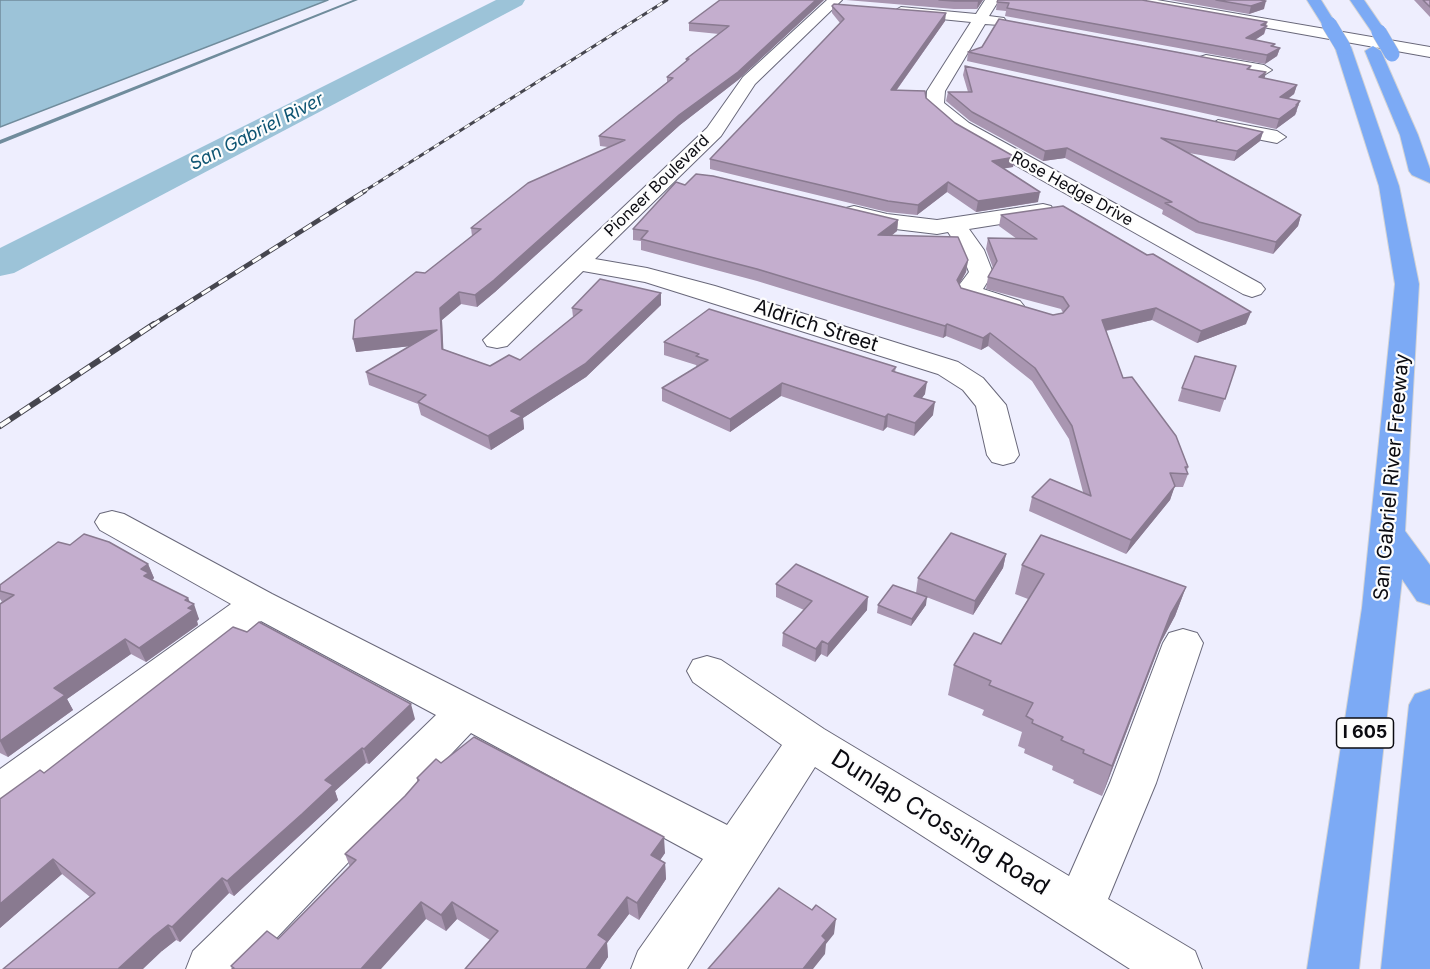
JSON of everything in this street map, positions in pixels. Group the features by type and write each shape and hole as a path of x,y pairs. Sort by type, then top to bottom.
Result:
{"highway":[{"name":"San Gabriel River Freeway","path":"1314,0 1329,24 1357,53 1389,186 1407,284 1389,535 1336,950"},
{"path":"1351,16 1379,32 1404,71"},
{"path":"1351,16 1357,53 1409,135 1419,171 1430,177"},
{"path":"1389,535 1430,592"},
{"path":"1407,967 1430,705"}],"street":[{"name":"Rose Hedge Drive","path":"992,0 980,17 959,67 936,91 936,105 962,127 1252,289"},
{"path":"1134,0 1430,52"},
{"name":"Pioneer Boulevard","path":"497,340 714,132 749,81 840,4"},
{"path":"888,9 980,17 1015,24"},
{"path":"1187,57 1264,70"},
{"path":"1195,121 1277,137"},
{"path":"671,173 703,177"},
{"path":"829,207 887,221 937,227 1094,202"},
{"path":"956,225 972,250 981,273 972,284 970,292 980,298 1031,311"},
{"name":"Aldrich Street","path":"578,263 647,275 706,291 948,368 974,384 991,405 1002,455"},
{"path":"112,522 259,603 735,852"},
{"path":"0,794 259,603"},
{"path":"1079,909 1134,783 1183,643"},
{"name":"Dunlap Crossing Road","path":"707,671 809,741 1176,969"},
{"path":"212,969 467,710"},
{"path":"657,969 809,741"}],"water":[{"path":"0,0 328,0 0,127"}],"building":[{"path":"720,0 816,0 738,72 679,115 494,280 475,295 459,292 440,308 442,349 490,366 509,355 520,360 582,310 572,308 600,279 661,293 585,364 511,411 522,416 488,436 418,402 426,395 366,372 437,330 353,339 355,320 416,272 425,273 481,229 471,228 528,183 625,140 599,136 673,78 667,77 689,59 686,59 729,26 689,23"},
{"path":"939,0 979,0 955,1"},
{"path":"998,0 1142,0 1267,22 1261,25 1267,26 1246,38 1275,44 1271,46 1280,48 1267,55 1007,8 1009,3 997,2"},
{"path":"1216,0 1260,0 1266,1 1251,6"},
{"path":"1423,0 1430,0 1430,7"},
{"path":"834,4 946,13 891,90 925,91 926,98 955,123 1015,157 992,161 1040,192 978,201 948,182 918,205 888,201 710,159 844,19 832,6"},
{"path":"999,19 1251,66 1247,69 1266,72 1259,77 1297,85 1280,97 1300,101 1279,119 968,52 982,47"},
{"path":"965,66 1263,132 1237,151 1161,138 1301,215 1276,242 1199,222 1165,203 1172,202 1067,148 1045,151 972,112 948,92 972,92"},
{"path":"696,174 713,176 898,220 878,235 958,237 968,260 957,280 961,288 1053,315 1063,313 1069,306 1063,297 988,277 997,261 988,238 1037,239 1001,215 1063,206 1147,255 1153,254 1251,312 1201,331 1156,308 1102,320 1123,378 1132,377 1176,436 1188,467 1185,467 1188,474 1170,473 1175,486 1131,540 1032,497 1050,479 1091,496 1072,426 1035,368 990,333 983,338 947,324 945,326 757,269 641,239 648,231 633,229 676,182 685,185"},
{"path":"709,309 896,367 892,371 927,382 914,396 935,402 915,423 888,414 885,417 782,383 730,419 662,388 708,360 696,356 699,354 664,342"},
{"path":"1195,356 1236,366 1225,399 1182,388"},
{"path":"951,533 1006,554 975,601 918,578"},
{"path":"84,534 109,542 148,564 141,569 149,573 144,576 188,598 185,600 194,604 188,608 193,610 139,648 125,639 54,688 65,695 0,741 0,604 14,595 0,591 0,585 58,542 70,545"},
{"path":"1041,535 1186,587 1171,613 1112,766 1061,740 1063,737 1032,723 1033,720 1026,716 1033,703 989,685 991,681 954,665 974,633 1001,644 1044,574 1022,565"},
{"path":"796,564 868,597 828,644 822,641 816,649 783,633 812,601 776,584"},
{"path":"893,585 927,597 912,619 878,605"},
{"path":"259,622 411,704 364,749 362,748 325,780 333,785 302,814 227,881 222,878 172,927 168,925 118,969 3,969 95,893 53,859 0,904 0,799 40,770 44,773 233,627 247,632"},
{"path":"474,737 664,837 651,855 665,863 637,903 627,897 598,935 607,941 586,969 465,969 498,931 452,902 441,915 421,902 361,969 232,969 234,968 231,966 267,931 278,939 356,860 345,854 405,796 419,780 417,778 436,759 441,763"},
{"path":"779,888 812,910 816,905 836,919 822,936 826,940 803,969 708,969"}],"waterway":[{"path":"0,142 356,0"},
{"name":"San Gabriel River","path":"0,264 514,0"}],"railway":[{"path":"363,192 667,0"},
{"path":"151,326 365,191"},
{"path":"0,426 154,324"}]}
